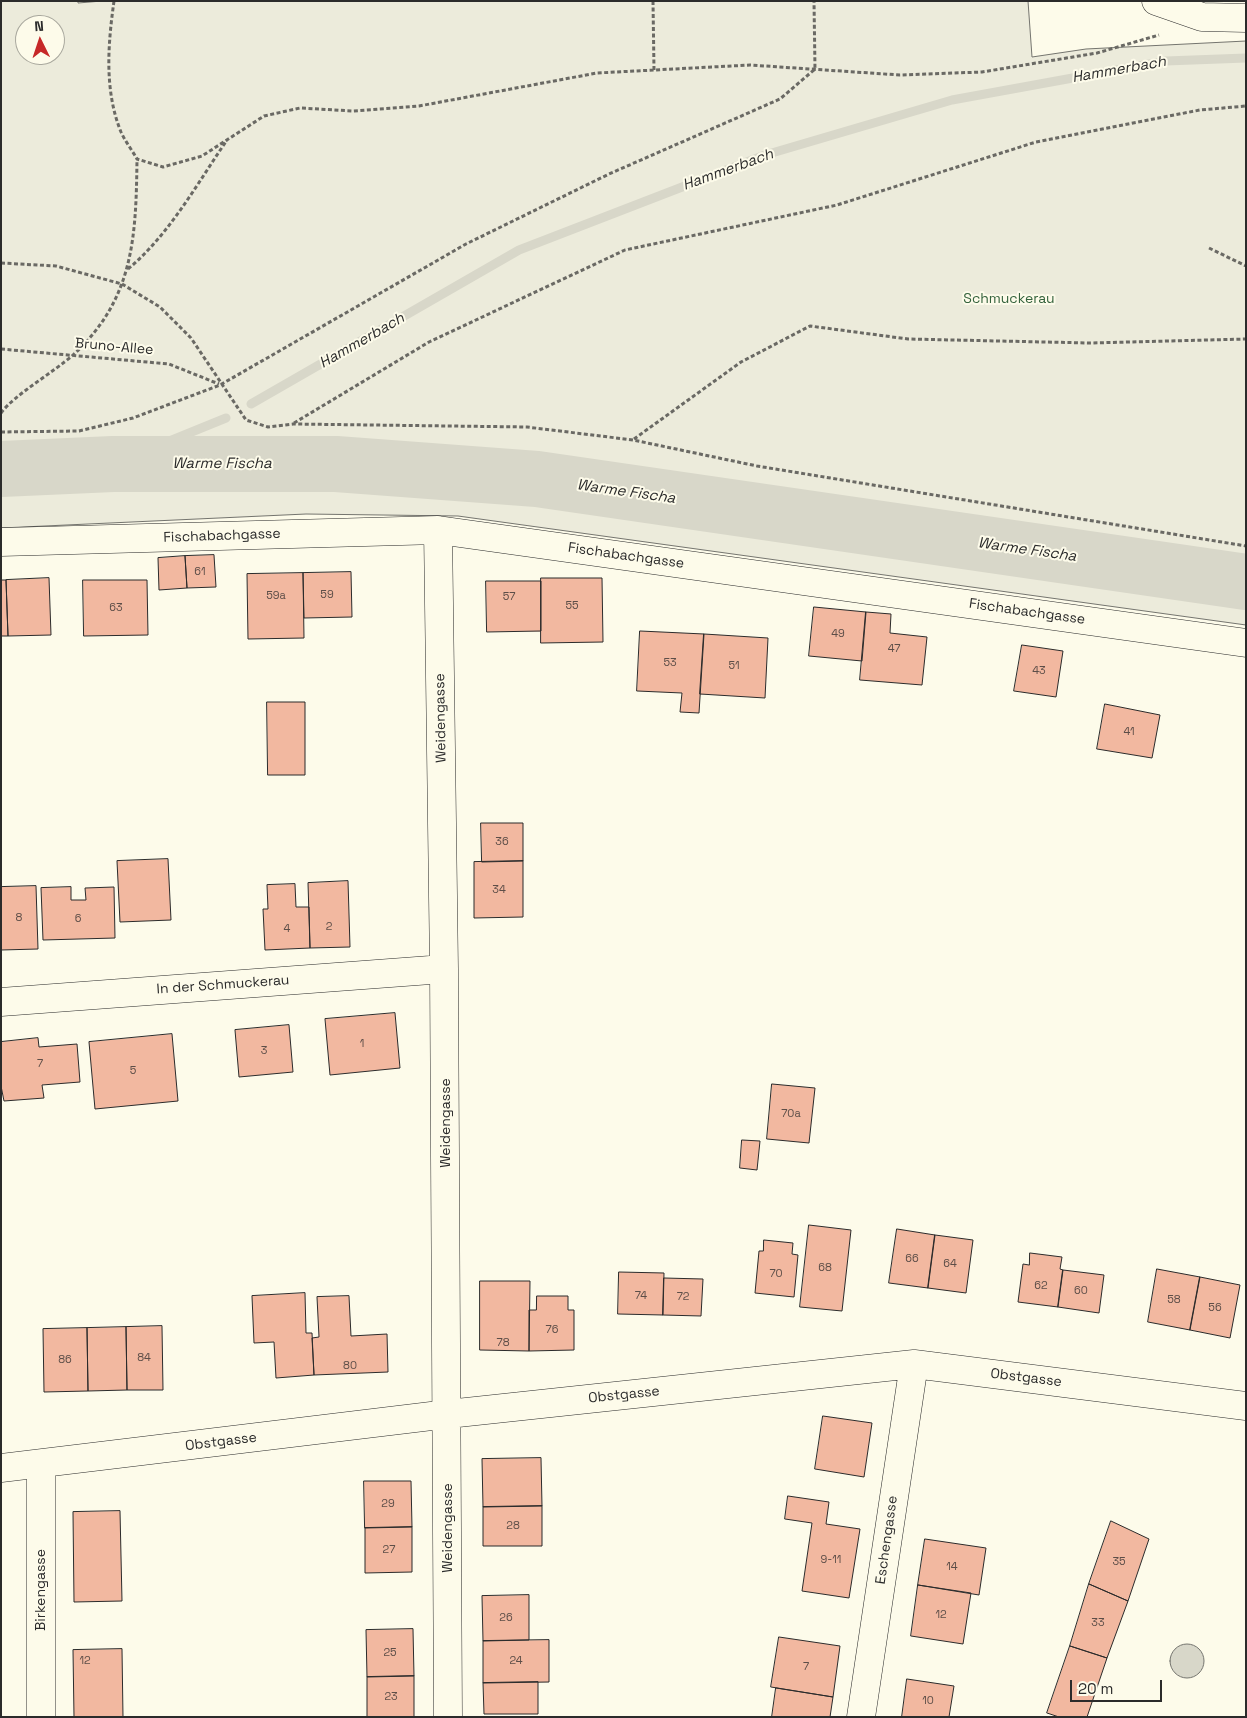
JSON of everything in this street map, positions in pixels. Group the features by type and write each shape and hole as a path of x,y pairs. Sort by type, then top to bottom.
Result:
{"street":[{"path":"1156,1 1202,17 1246,18"},
{"name":"Fischabachgasse","path":"1,542 438,530 1246,643"},
{"name":"Weidengasse","path":"438,530 448,1414 448,1717"},
{"name":"In der Schmuckerau","path":"1,1002 444,968"},
{"name":"Obstgasse","path":"1,1468 448,1414 914,1364 1246,1406"},
{"name":"Eschengasse","path":"861,1717 914,1364"},
{"name":"Birkengasse","path":"41,1464 41,1717"}],"path":[{"path":"1,413 73,355 102,323 116,301 127,270 136,219 137,159 121,132 110,91 108,41 114,1"},
{"path":"654,1 654,70"},
{"path":"814,1 815,69"},
{"path":"137,159 163,167 202,156 229,136 264,116 300,108 353,111 419,106 597,73 750,65 900,75 982,72 1097,53 1143,41 1160,34"},
{"path":"1,432 79,431 134,418 220,385 466,244 609,174 780,99 815,69"},
{"path":"293,424 429,342 626,250 837,205 1036,142 1200,110 1246,106"},
{"path":"127,270 144,256 177,214 229,136"},
{"path":"1209,248 1246,266"},
{"path":"1,263 56,266 122,284 160,307 191,338 220,385 246,420 268,427 293,424 527,428 634,440 757,466 1246,546"},
{"path":"634,440 741,362 810,326 908,339 1090,343 1246,339"},
{"name":"Bruno-Allee","path":"1,349 170,364 220,385"}],"green space":[{"name":"Schmuckerau","path":"1,1 78,1 78,3 102,1 1028,1 1032,57 1086,49 1246,41 1246,625 458,516 306,514 1,528"}],"shaded area":[{"path":"1187,1644 1194,1645 1199,1649 1203,1654 1203,1668 1199,1673 1194,1677 1187,1678 1180,1677 1175,1673 1171,1668 1170,1661 1171,1654 1175,1649 1180,1645"}],"building":[{"path":"214,555 216,587 187,588 185,556"},
{"path":"185,556 187,588 159,590 158,558"},
{"path":"351,572 352,617 304,618 303,573"},
{"path":"303,573 304,638 248,639 247,574"},
{"path":"49,578 51,635 8,636 6,580"},
{"path":"541,578 602,578 603,642 541,643"},
{"path":"1,580 6,580 8,636 1,636"},
{"path":"83,580 147,580 148,635 84,636"},
{"path":"486,581 541,581 541,631 487,632"},
{"path":"814,607 866,612 862,661 809,656"},
{"path":"866,612 891,614 890,633 927,637 922,685 860,680"},
{"path":"640,631 704,634 699,713 680,712 682,693 637,691"},
{"path":"704,634 768,638 765,698 700,694"},
{"path":"1022,645 1063,651 1056,697 1014,691"},
{"path":"267,702 305,702 305,775 268,775"},
{"path":"1105,704 1160,715 1152,758 1097,749"},
{"path":"481,823 523,823 523,861 482,862"},
{"path":"168,859 171,920 120,922 117,861"},
{"path":"523,861 523,917 474,918 474,862"},
{"path":"348,881 350,947 310,948 308,883"},
{"path":"295,884 296,907 309,907 310,948 265,950 263,909 268,909 267,885"},
{"path":"36,886 38,949 1,950 1,887"},
{"path":"71,887 71,900 86,900 85,888 114,887 115,938 43,940 41,888"},
{"path":"395,1013 400,1068 330,1075 325,1019"},
{"path":"289,1025 293,1072 239,1077 235,1030"},
{"path":"172,1034 178,1101 95,1109 89,1042"},
{"path":"38,1038 39,1047 77,1044 80,1082 42,1085 44,1098 4,1101 1,1086 1,1042"},
{"path":"772,1084 815,1088 809,1143 767,1139"},
{"path":"742,1140 760,1141 757,1170 740,1168"},
{"path":"809,1225 851,1230 842,1311 800,1307"},
{"path":"897,1229 935,1235 928,1288 889,1283"},
{"path":"935,1235 973,1240 966,1293 928,1288"},
{"path":"764,1240 793,1243 792,1254 798,1255 794,1297 755,1293 759,1251 763,1251"},
{"path":"1030,1253 1062,1257 1060,1269 1063,1270 1058,1307 1018,1302 1023,1264 1029,1265"},
{"path":"1157,1269 1200,1277 1190,1330 1148,1322"},
{"path":"1063,1270 1104,1275 1099,1313 1058,1307"},
{"path":"619,1272 664,1273 663,1315 618,1314"},
{"path":"1200,1277 1240,1285 1230,1338 1190,1330"},
{"path":"664,1278 703,1279 701,1316 663,1315"},
{"path":"480,1281 530,1281 529,1351 480,1350"},
{"path":"305,1293 306,1333 312,1333 314,1375 276,1378 274,1342 254,1343 252,1296"},
{"path":"349,1296 351,1336 387,1334 388,1372 314,1375 312,1338 319,1337 317,1297"},
{"path":"537,1296 568,1296 568,1310 574,1310 574,1350 529,1351 529,1310 536,1310"},
{"path":"162,1326 163,1390 127,1390 126,1327"},
{"path":"126,1327 127,1390 88,1391 87,1328"},
{"path":"87,1328 88,1391 44,1392 43,1329"},
{"path":"823,1416 872,1423 864,1477 815,1469"},
{"path":"541,1458 542,1506 483,1507 482,1459"},
{"path":"364,1481 411,1481 412,1527 365,1528"},
{"path":"788,1496 829,1502 826,1524 860,1529 849,1598 802,1591 812,1523 785,1519"},
{"path":"542,1506 542,1546 483,1546 483,1507"},
{"path":"120,1511 122,1601 74,1602 73,1512"},
{"path":"1111,1521 1149,1539 1128,1601 1089,1584"},
{"path":"412,1527 412,1572 365,1573 365,1528"},
{"path":"925,1539 986,1548 979,1595 918,1585"},
{"path":"1089,1584 1128,1601 1107,1658 1070,1646"},
{"path":"918,1585 971,1593 963,1644 911,1636"},
{"path":"529,1595 529,1640 483,1641 482,1596"},
{"path":"413,1629 414,1676 367,1677 366,1630"},
{"path":"779,1637 840,1646 833,1697 771,1687"},
{"path":"549,1640 549,1682 483,1683 483,1641"},
{"path":"1070,1646 1107,1658 1087,1717 1059,1717 1047,1713"},
{"path":"122,1649 123,1717 74,1717 73,1650"},
{"path":"414,1676 414,1717 367,1717 367,1677"},
{"path":"907,1679 954,1686 949,1717 902,1717"},
{"path":"538,1682 538,1714 484,1714 483,1683"},
{"path":"776,1688 833,1697 830,1717 772,1717"}],"waterway":[{"name":"Hammerbach","path":"251,404 519,250 765,155 952,100 1166,61 1246,58"},
{"name":"Hammerbach","path":"113,464 226,418"},
{"name":"Warme Fischa","path":"1,469 113,464 336,464 537,479 1246,582"}]}
